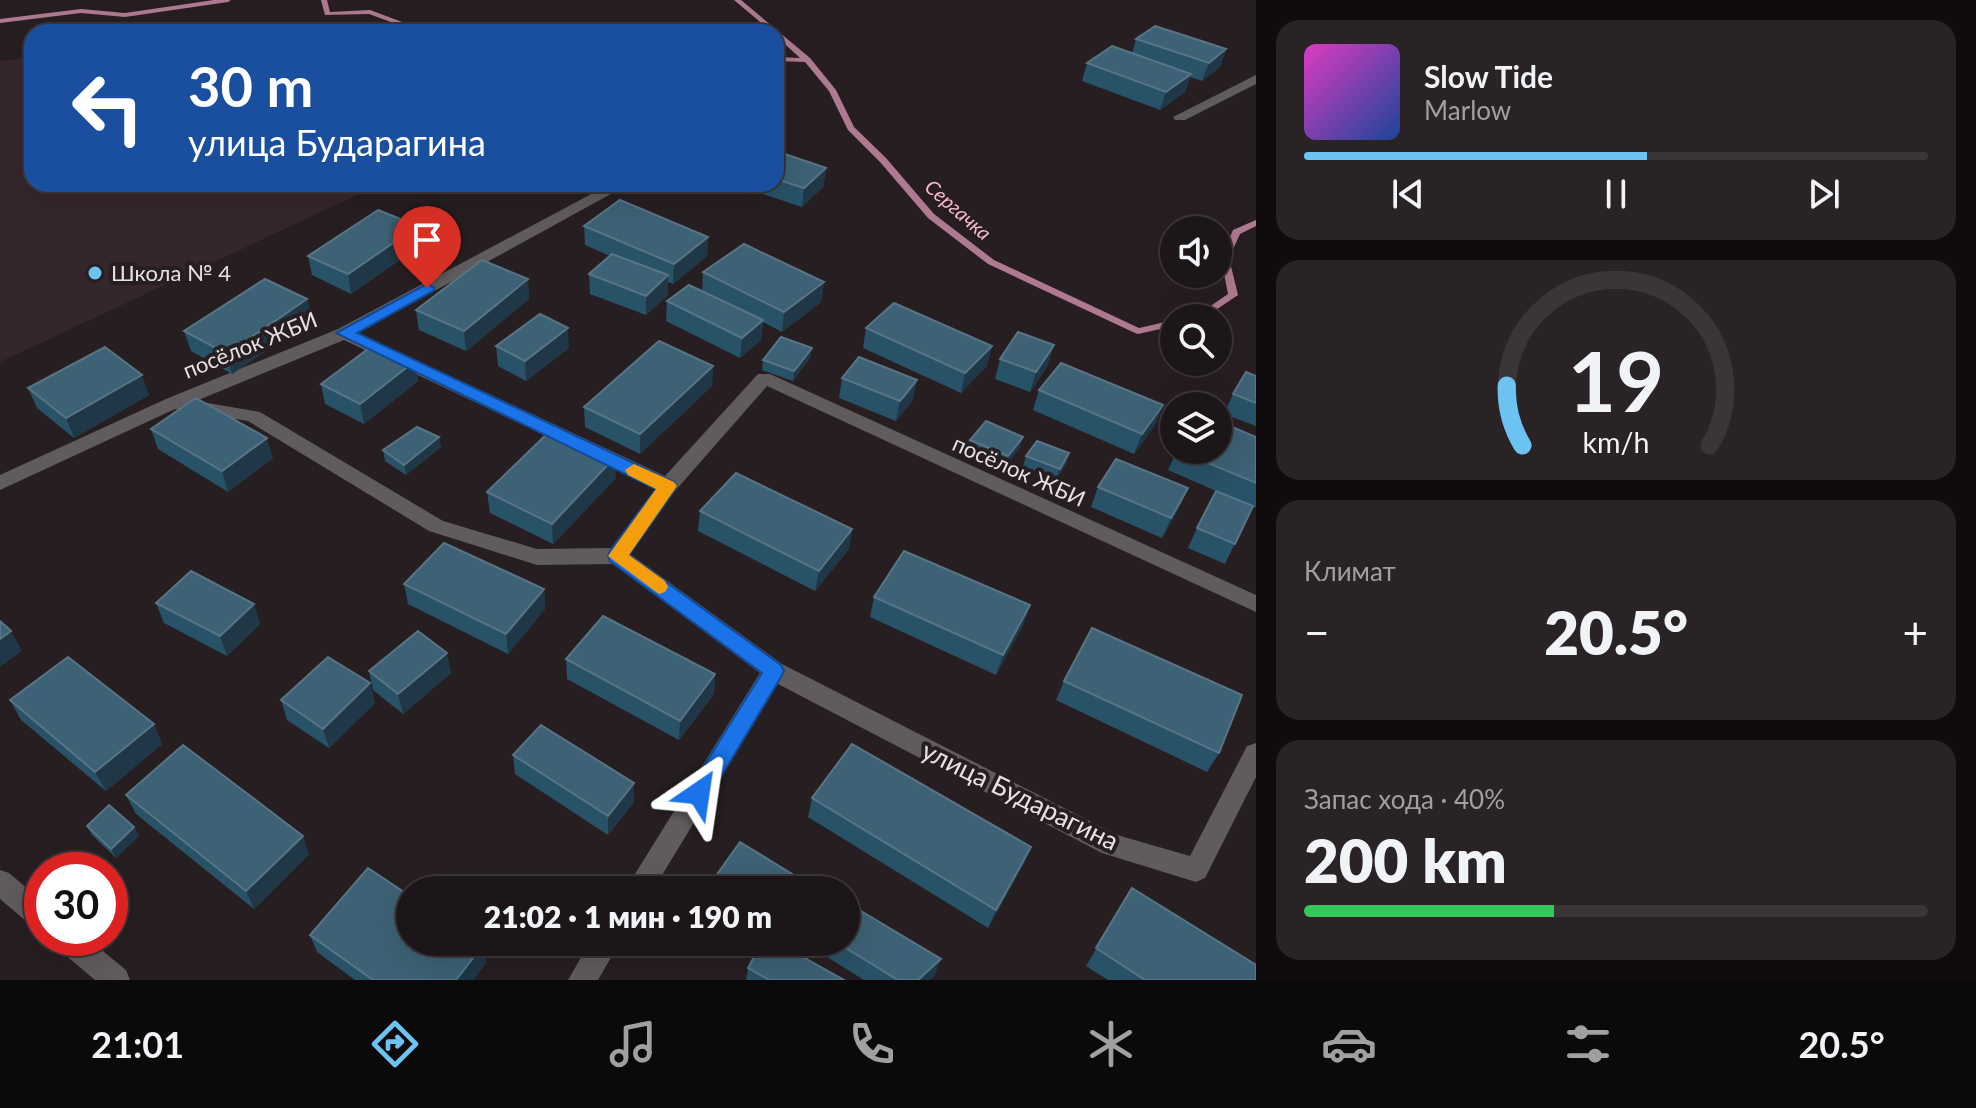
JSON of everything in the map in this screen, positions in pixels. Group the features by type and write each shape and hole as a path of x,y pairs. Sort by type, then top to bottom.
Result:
{"street":[{"path":"1180,117 1256,79"},
{"name":"посёлок ЖБИ","path":"0,483 173,403 344,333 606,192"},
{"name":"посёлок ЖБИ","path":"344,333 668,486 764,378 1256,604"},
{"path":"173,403 253,416 436,526 537,557 617,556 668,486"},
{"name":"улица Бударагина","path":"617,556 774,671 1111,845 1196,870 1256,753"},
{"path":"647,876 774,671"},
{"path":"0,882 24,903"},
{"path":"87,956 116,980"},
{"path":"582,980 597,956"}],"shaded area":[{"name":"Школа № 4","path":"24,58 24,192 364,192 0,362 0,61"}],"building":[{"path":"1155,26 1226,49 1209,63 1136,39"},
{"path":"1112,46 1191,74 1166,92 1087,63"},
{"path":"784,154 826,168 804,188 784,182"},
{"path":"620,200 708,237 674,264 584,226"},
{"path":"378,210 418,226 348,274 308,256"},
{"path":"744,244 824,282 784,312 703,272"},
{"path":"612,254 668,275 646,296 589,274"},
{"path":"482,260 528,279 464,331 416,310"},
{"path":"265,279 307,299 227,354 184,331"},
{"path":"689,285 763,320 742,338 667,301"},
{"path":"894,303 992,346 965,373 866,328"},
{"path":"540,314 568,328 525,361 496,346"},
{"path":"1018,332 1054,345 1036,372 1000,359"},
{"path":"781,337 812,348 794,371 763,360"},
{"path":"659,341 713,366 640,434 584,407"},
{"path":"376,343 415,361 360,404 321,384"},
{"path":"105,347 142,375 66,418 28,388"},
{"path":"859,357 917,380 900,401 842,378"},
{"path":"1061,363 1160,404 1160,409 1142,434 1039,390"},
{"path":"1246,372 1256,376 1256,403 1233,394"},
{"path":"196,398 267,438 222,471 151,429"},
{"path":"986,421 1023,437 1008,456 970,440"},
{"path":"417,427 439,437 404,465 383,450"},
{"path":"1232,427 1256,437 1256,483 1211,464 1232,464"},
{"path":"552,429 615,457 552,524 487,492"},
{"path":"1037,441 1069,453 1060,469 1026,456"},
{"path":"1116,459 1188,488 1171,518 1098,487"},
{"path":"736,473 852,529 819,571 700,511"},
{"path":"1216,491 1253,506 1235,544 1197,528"},
{"path":"444,543 544,589 506,634 404,584"},
{"path":"904,551 1030,605 1003,655 874,597"},
{"path":"191,571 254,604 220,636 156,603"},
{"path":"603,616 715,674 680,721 566,659"},
{"path":"0,621 11,631 0,639"},
{"path":"1092,628 1242,695 1219,753 1064,681"},
{"path":"418,631 447,653 398,694 369,671"},
{"path":"68,657 154,724 95,772 10,700"},
{"path":"328,657 370,683 323,729 281,700"},
{"path":"541,725 634,783 608,816 513,755"},
{"path":"852,744 1031,847 996,910 812,798"},
{"path":"183,745 303,836 246,891 126,795"},
{"path":"109,805 134,827 111,849 87,826"},
{"path":"740,842 795,876 716,876"},
{"path":"368,868 396,887 396,956 475,956 456,980 373,980 310,935"},
{"path":"1132,888 1256,965 1256,980 1145,980 1096,948"},
{"path":"860,910 941,959 918,980 898,980 859,956"},
{"path":"754,956 801,956 844,980 769,980 748,968"}],"waterway":[{"path":"0,21 81,11 125,15 228,0"},
{"path":"324,0 327,14 370,12 403,24"},
{"name":"Сергачка","path":"737,0 766,24"},
{"name":"Сергачка","path":"784,39 807,60"},
{"path":"784,59 807,60"},
{"name":"Сергачка","path":"807,60 832,90 851,128 931,216 991,262 1138,331 1160,326"},
{"name":"Сергачка","path":"1219,304 1233,295 1225,258 1236,232 1256,223"}],"slow traffic":[{"path":"634,470 668,486 617,556 659,587"}],"place":[{"name":"Школа № 4","path":"95,273"}],"route":[{"path":"427,288 344,333 668,486 617,556 774,671 699,793"}]}
